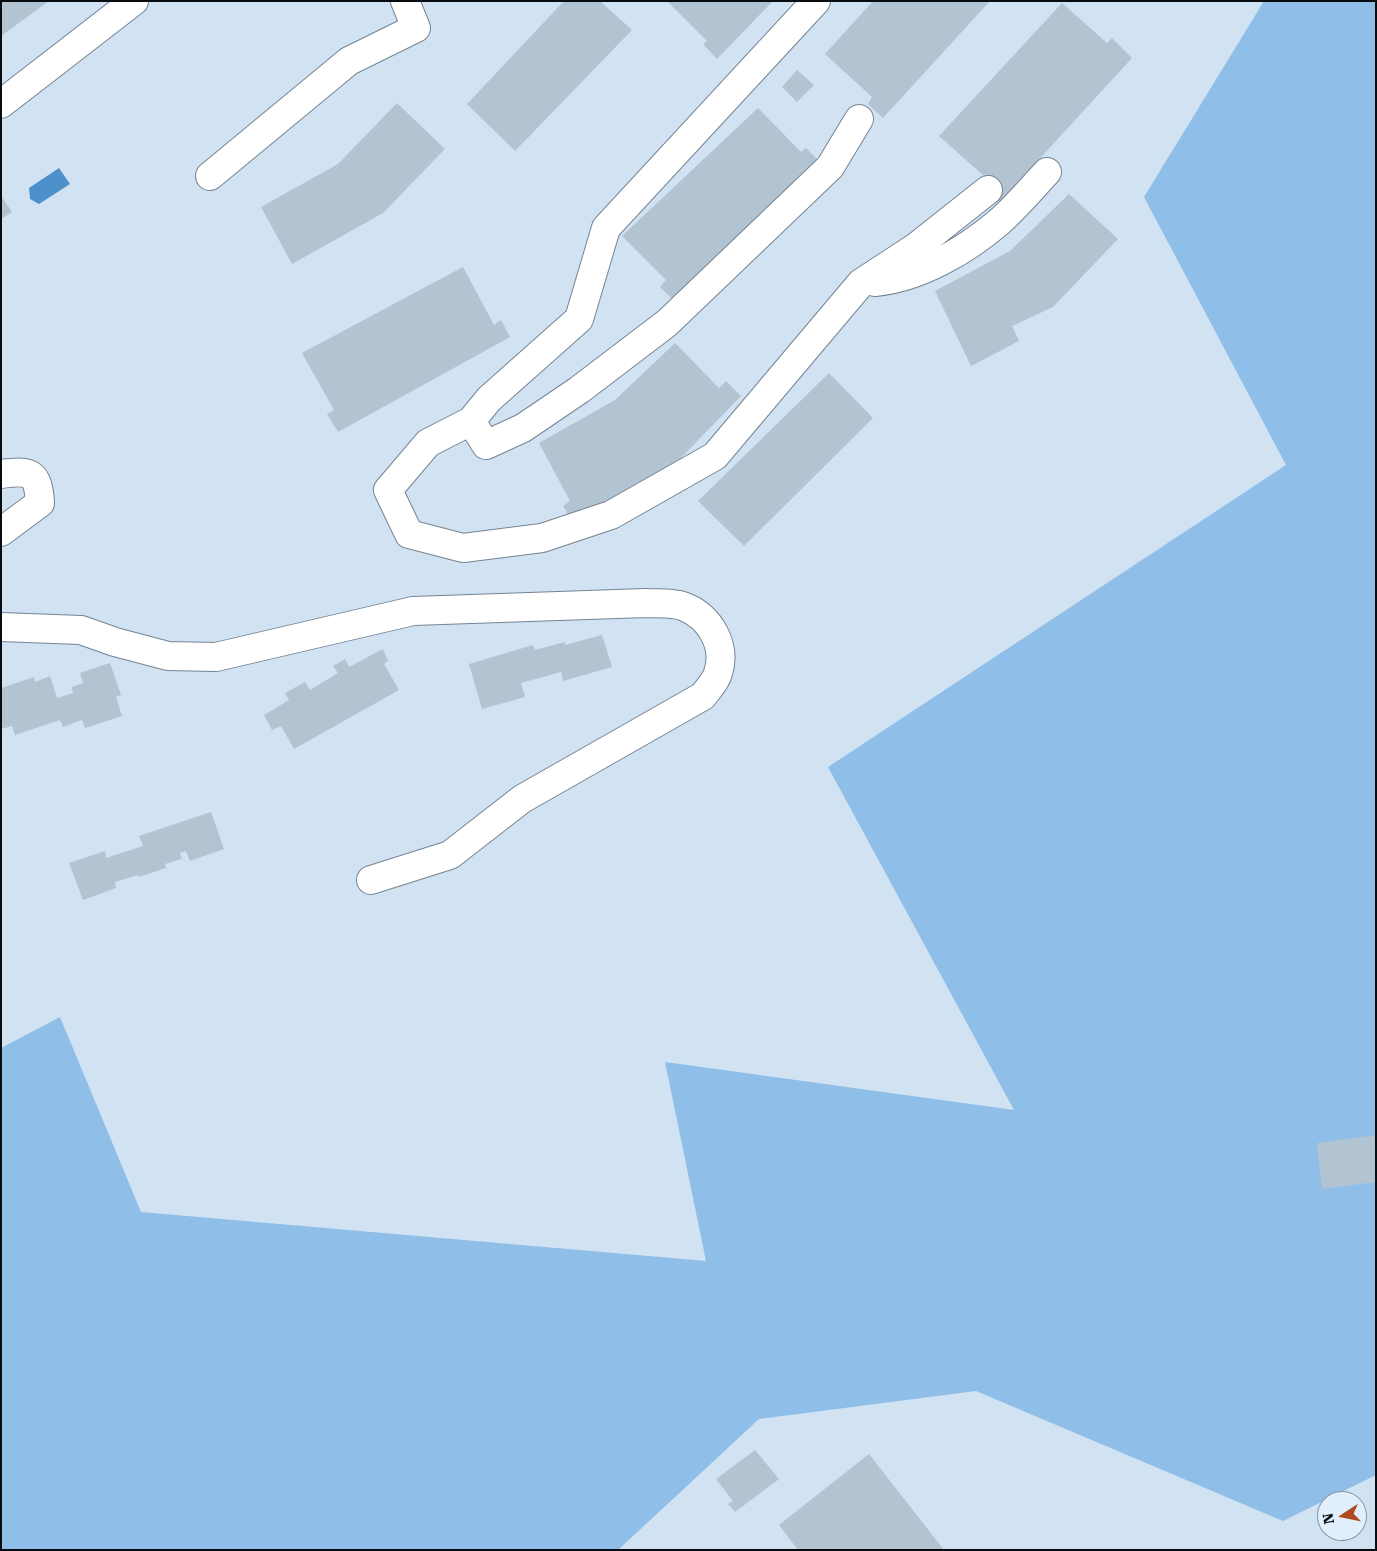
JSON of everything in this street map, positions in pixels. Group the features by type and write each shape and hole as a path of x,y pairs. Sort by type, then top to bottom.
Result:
{"street":[{"path":"1,104 134,1"},
{"path":"210,176 349,61 416,28 405,1"},
{"path":"816,1 606,228 579,319 490,399 471,421 428,443 388,490 409,534 463,548 542,538 611,516 714,456 861,283 916,247 988,190"},
{"path":"471,421 486,444 524,428 579,390 667,323 830,167 859,119"},
{"path":"861,283 894,280 946,259 999,222 1047,172"},
{"path":"1,474 20,472 31,474 39,483 40,503 1,532"},
{"path":"1,627 81,630 115,642 168,656 216,657 413,611 646,603 684,606 704,618 715,633 721,653 718,674 703,696 522,799 450,855 371,880"}],"shaded area":[{"path":"1264,1 1376,1 1376,1475 1344,1491 1317,1491 1317,1504 1283,1521 976,1391 759,1419 618,1550 1,1550 1,1048 60,1017 141,1212 706,1261 665,1062 1014,1110 828,767 1286,465 1144,197"},
{"path":"59,168 70,184 39,204 30,199 29,188"}],"building":[{"path":"1,1 49,1 1,36"},
{"path":"564,1 600,1 632,30 515,151 467,104"},
{"path":"667,1 773,1 717,59 703,44 707,41"},
{"path":"873,1 990,1 883,118 868,104 872,97 825,54"},
{"path":"1062,3 1107,43 1112,38 1132,58 1000,202 979,182 984,176 939,136"},
{"path":"797,70 814,85 797,102 782,87"},
{"path":"397,103 445,149 383,213 292,264 261,207 338,164"},
{"path":"758,108 801,152 806,148 824,166 677,303 660,287 666,280 622,236"},
{"path":"1069,194 1118,239 1053,307 1012,326 1019,341 971,366 935,291 1010,251"},
{"path":"1,196 12,212 1,219"},
{"path":"463,267 494,325 501,320 510,337 338,432 327,414 334,410 302,353"},
{"path":"675,343 719,388 726,381 741,396 672,467 572,522 563,506 570,501 539,443 615,400"},
{"path":"829,373 873,418 744,546 698,501"},
{"path":"602,635 612,667 563,681 561,672 521,683 525,697 482,709 469,664 533,645 535,650 565,642 565,645"},
{"path":"383,649 388,661 384,664 399,690 294,749 281,726 272,730 264,715 289,700 285,693 305,682 310,690 338,673 333,666 345,659 349,667"},
{"path":"110,663 121,695 116,697 122,716 85,728 82,720 63,727 60,720 15,735 12,726 1,729 1,688 34,677 35,682 50,676 57,698 73,693 72,687 83,683 80,673"},
{"path":"211,812 224,849 190,861 186,851 180,853 182,859 165,864 166,868 139,877 138,875 115,882 116,888 83,900 69,863 105,851 106,858 143,846 139,836"},
{"path":"1376,1135 1376,1182 1322,1189 1317,1143"},
{"path":"755,1450 779,1479 735,1512 728,1504 733,1501 716,1479"},
{"path":"869,1454 944,1550 798,1550 779,1525"}]}
